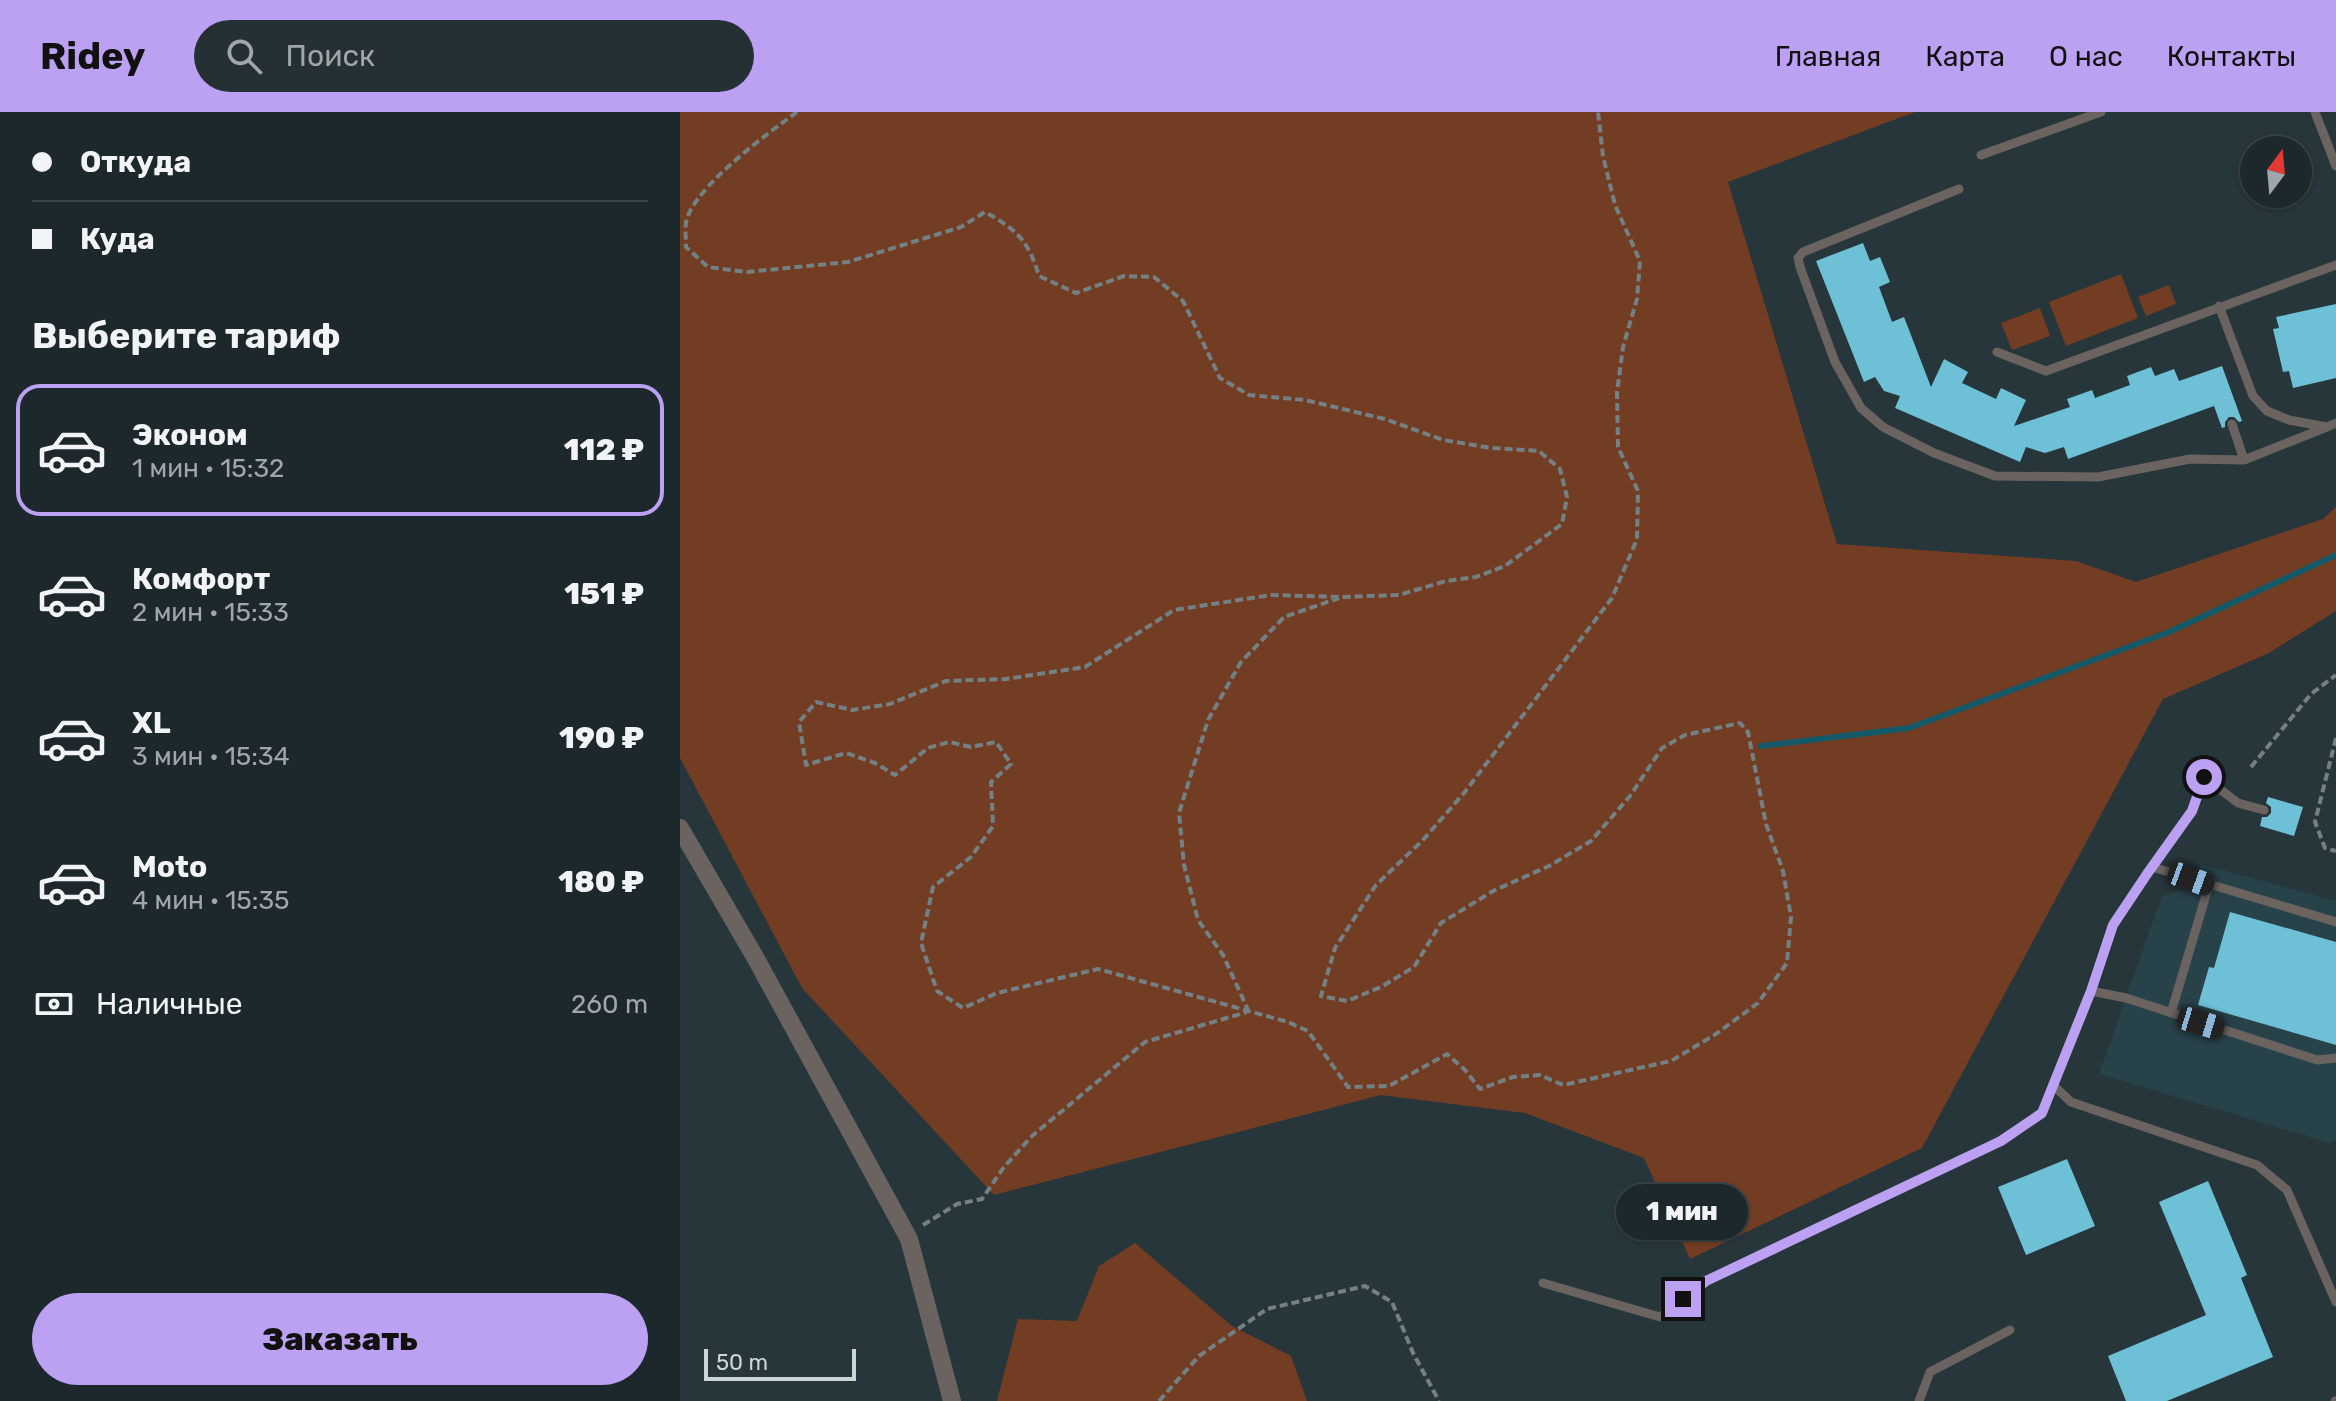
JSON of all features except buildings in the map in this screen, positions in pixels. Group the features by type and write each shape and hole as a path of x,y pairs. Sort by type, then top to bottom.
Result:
{"street":[{"path":"680,828 755,957 909,1239 952,1401"}],"lane":[{"path":"1981,155 2101,112"},
{"path":"2315,112 2336,166"},
{"path":"1959,189 1803,252 1798,258 1835,362 1861,408 1883,427 1995,476 2098,477 2190,459 2244,460 2332,425"},
{"path":"1997,352 2046,371 2336,265"},
{"path":"2219,306 2253,396 2267,411 2289,420 2332,425"},
{"path":"2232,424 2244,460"},
{"path":"1543,1283 1660,1317 1706,1281 2001,1141 2042,1113 2091,991 2113,925 2192,811 2204,777 2238,803 2264,810"},
{"path":"2152,867 2336,922"},
{"path":"2171,1013 2209,885"},
{"path":"2091,991 2126,998 2317,1060 2336,1058"},
{"path":"2053,1085 2071,1102 2257,1165 2287,1190 2336,1302"},
{"path":"1919,1401 1930,1372 2010,1330"}],"path":[{"path":"797,112 706,187 686,221 686,247 708,267 747,272 848,262 961,227 985,212 1010,227 1031,251 1039,276 1076,293 1124,276 1154,277 1183,301 1220,378 1249,395 1305,400 1385,419 1443,440 1539,451 1560,469 1567,497 1562,524 1505,566 1476,577 1446,581 1399,595 1271,595 1174,610 1085,667 1006,679 946,681 890,704 852,710 816,702 799,722 806,765 846,753 875,763 895,775 928,748 949,742 971,747 996,742 1011,764 991,782 993,826 971,857 933,887 921,943 937,991 963,1008 997,993 1098,969 1288,1022 1308,1031 1348,1087 1389,1086 1447,1054 1480,1089 1513,1077 1540,1075 1563,1085 1671,1061 1716,1034 1758,1003 1787,963 1791,917 1783,871 1766,824 1748,732 1740,723 1685,735 1662,748 1630,796 1591,841 1549,866 1493,891 1441,923 1414,967 1381,987 1347,1001 1321,996 1335,948 1376,885 1423,840 1464,793 1612,598 1637,539 1638,491 1618,447 1617,392 1623,347 1637,299 1640,261 1615,205 1603,156 1598,112"},
{"path":"1249,1012 1223,955 1198,920 1184,865 1179,813 1208,720 1241,662 1284,617 1341,597"},
{"path":"2251,767 2311,694 2336,675"},
{"path":"2336,738 2315,822 2325,848 2336,851"},
{"path":"909,1239 926,1221 957,1204 982,1199 1004,1167 1032,1136 1145,1042 1249,1012"},
{"path":"1159,1401 1199,1356 1267,1309 1365,1286 1392,1302 1413,1353 1439,1401"}],"shaded area":[{"path":"680,112 1915,112 1728,182 1837,544 2076,561 2136,582 2323,519 2336,507 2336,611 2269,653 2163,699 1922,1148 1690,1259 1644,1158 1525,1113 1381,1095 994,1195 802,988 680,758"},
{"path":"2121,274 2138,318 2066,346 2049,302"},
{"path":"2169,285 2176,304 2146,316 2138,297"},
{"path":"2040,308 2050,336 2012,350 2001,323"},
{"path":"2200,864 2336,901 2336,1139 2330,1143 2099,1074 2162,896 2187,889"},
{"path":"1135,1243 1232,1326 1291,1356 1307,1401 997,1401 1018,1319 1077,1321 1099,1266"}],"waterway":[{"path":"1761,746 1909,728 2169,632 2336,555"}],"route":[{"path":"1683,1299 1706,1281 2001,1141 2042,1113 2091,991 2113,925 2192,811 2204,777"}]}
